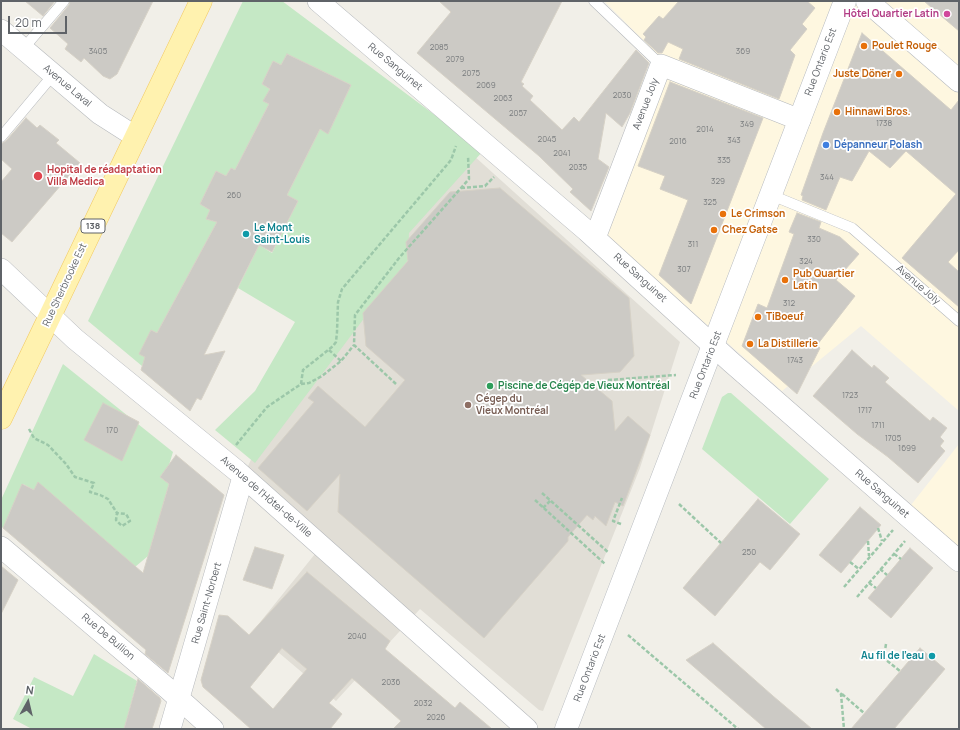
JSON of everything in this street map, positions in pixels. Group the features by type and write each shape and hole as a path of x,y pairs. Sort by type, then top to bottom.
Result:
{"main road":[{"name":"Rue Sherbrooke Est","path":"1,418 201,1"},
{"name":"Rue Ontario Est","path":"566,729 845,1"},
{"path":"867,1 959,81"}],"street":[{"name":"Rue Sanguinet","path":"318,1 596,238 714,346 959,561"},
{"name":"Avenue Laval","path":"1,30 100,114 136,137"},
{"name":"Avenue Joly","path":"596,238 661,65 800,120"},
{"name":"Avenue de l'Hôtel-de-Ville","path":"1,269 75,339 243,476 528,729"},
{"name":"Rue Saint-Norbert","path":"170,729 243,476"},
{"name":"Rue De Bullion","path":"1,547 179,698 212,729"}],"lane":[{"path":"24,49 64,1"},
{"path":"594,1 661,65"},
{"path":"1,136 53,75"},
{"name":"Avenue Joly","path":"771,195 852,228 959,321"}],"path":[{"path":"301,384 303,370 329,350 336,342 338,302 342,289 451,160 459,140"},
{"path":"232,451 267,407 301,384 309,383 322,376 341,361 354,345 356,315 399,258 469,179 468,148"},
{"path":"461,188 485,186 497,173"},
{"path":"354,345 396,384"},
{"path":"329,350 341,361"},
{"path":"596,381 676,375"},
{"path":"29,429 34,438 48,445 66,464 75,477 94,483 90,492 108,499 117,513 116,520 122,526 130,521 126,514 117,513"},
{"path":"542,493 610,553"},
{"path":"621,524 613,521 622,498"},
{"path":"535,500 605,564"},
{"path":"543,508 551,500"},
{"path":"678,504 721,543"},
{"path":"878,528 882,542"},
{"path":"844,587 893,529"},
{"path":"857,597 905,540"},
{"path":"868,541 869,556"},
{"path":"894,554 901,559"},
{"path":"850,562 859,569"},
{"path":"880,569 887,575"},
{"path":"869,583 876,588"},
{"path":"628,635 738,729"},
{"path":"886,644 884,656 886,660 900,671"},
{"path":"836,690 864,713"},
{"path":"841,694 844,729"}],"shaded area":[{"path":"604,1 959,1 959,411 861,326 782,391 604,234 667,64"},
{"name":"Cégep du Vieux Montréal","path":"452,136 680,342 640,468 543,711 539,710 420,609 336,701 253,631 323,544 243,477 323,303"},
{"path":"959,444 959,547 911,505"}],"green space":[{"path":"243,1 282,1 483,151 409,233 408,260 255,463 215,430 255,391 295,322 238,288 259,245 272,253 298,201 287,195 320,129 328,133 351,85 287,54 281,65 273,61 262,84 270,89 264,101 269,104 235,170 231,168 226,176 216,171 200,204 210,210 206,219 217,222 157,333 151,330 146,357 142,366 88,321"},
{"path":"63,364 173,452 169,465 160,477 169,484 148,556 135,567 34,490 23,484 3,528 1,526 1,500"},
{"path":"728,393 731,393 829,479 790,524 702,449 722,397"},
{"path":"94,654 137,681 124,729 32,729 13,719 34,677 73,696"}],"building":[{"path":"25,1 55,1 43,16"},
{"path":"70,1 153,1 117,74 110,79 103,76 84,58 81,62 65,49 68,44 50,28 69,5"},
{"path":"439,1 562,1 521,82 524,84 522,86 533,96 530,100 562,130 574,117 579,122 636,50 649,63 630,113 622,127 606,113 598,159 609,167 591,211 570,192 573,189 539,156 417,53 451,12"},
{"path":"679,1 807,1 815,8 802,24 807,29 790,50 795,55 779,99 679,59 683,49 668,42 662,53 658,53 644,40 646,37 643,34 659,16 663,19"},
{"path":"924,1 959,1 959,31 940,15"},
{"path":"862,33 951,110 959,100 959,250 948,262 959,272 959,307 902,258 956,194 906,151 890,168 869,151 852,181 840,177 826,210 802,200 803,196 801,195 823,133"},
{"name":"Le Mont Saint-Louis","path":"287,54 351,85 328,134 320,129 287,195 298,201 272,252 259,245 204,355 225,351 201,400 197,398 190,411 141,370 145,357 139,354 151,330 157,333 217,222 206,219 210,210 200,204 216,171 226,176 231,168 235,170 269,104 263,101 270,89 262,84 273,61 281,65"},
{"path":"670,82 763,118 691,304 659,275 688,200 660,189 665,176 638,166"},
{"name":"Hopital de réadaptation Villa Medica","path":"26,118 37,128 40,125 59,140 56,143 80,163 12,242 1,233 1,182 12,169 1,159 1,144 6,141"},
{"name":"Cégep du Vieux Montréal","path":"500,188 629,298 634,356 620,372 581,375 612,401 615,431 628,416 650,435 623,506 615,502 606,526 595,516 593,520 587,515 568,537 568,541 484,638 338,512 340,474 307,511 258,468 314,402 308,398 318,386 365,427 405,380 366,346 363,313 408,261 406,242 450,192"},
{"path":"797,213 821,222 819,228 840,237 859,254 836,280 855,296 817,345 820,348 797,394 742,346 758,304 767,308 794,234 789,232"},
{"path":"852,350 872,368 874,365 889,378 885,382 930,421 933,417 947,428 940,437 944,441 940,446 945,451 918,483 813,396"},
{"path":"103,403 139,422 122,461 84,440"},
{"path":"176,455 224,495 168,673 145,654 146,650 3,528 22,484 34,490 38,482 143,573 169,484 160,477"},
{"path":"758,499 800,534 770,570 760,562 715,616 683,588"},
{"path":"860,507 881,525 841,573 819,555"},
{"path":"255,547 284,555 272,589 243,580"},
{"path":"910,548 933,568 891,618 868,598"},
{"path":"1,566 18,580 1,614"},
{"path":"307,572 390,641 385,649 455,708 460,702 492,729 393,729 401,721 352,678 329,703 342,714 330,729 251,729 203,687 201,680 219,615 228,616 249,635","holes":["282,648 307,669 273,709 250,687"]},
{"path":"713,643 812,729 766,729 686,660"},
{"path":"920,648 945,669 894,729 851,729"},
{"path":"138,679 160,698 161,701 152,729 124,729"}],"place":[{"name":"Hôtel Quartier Latin","path":"947,14"},
{"name":"Poulet Rouge","path":"864,46"},
{"name":"Juste Döner","path":"899,74"},
{"name":"Hinnawi Bros.","path":"837,112"},
{"name":"Dépanneur Polash","path":"826,145"},
{"name":"Hopital de réadaptation Villa Medica","path":"38,176"},
{"name":"Le Crimson","path":"723,214"},
{"name":"Chez Gatse","path":"714,230"},
{"name":"Le Mont Saint-Louis","path":"246,234"},
{"name":"Pub Quartier Latin","path":"785,280"},
{"name":"TiBoeuf","path":"758,317"},
{"name":"La Distillerie","path":"750,344"},
{"name":"Piscine de Cégép de Vieux Montréal","path":"490,386"},
{"name":"Cégep du Vieux Montréal","path":"468,405"},
{"name":"Au fil de l’eau","path":"932,656"}]}
